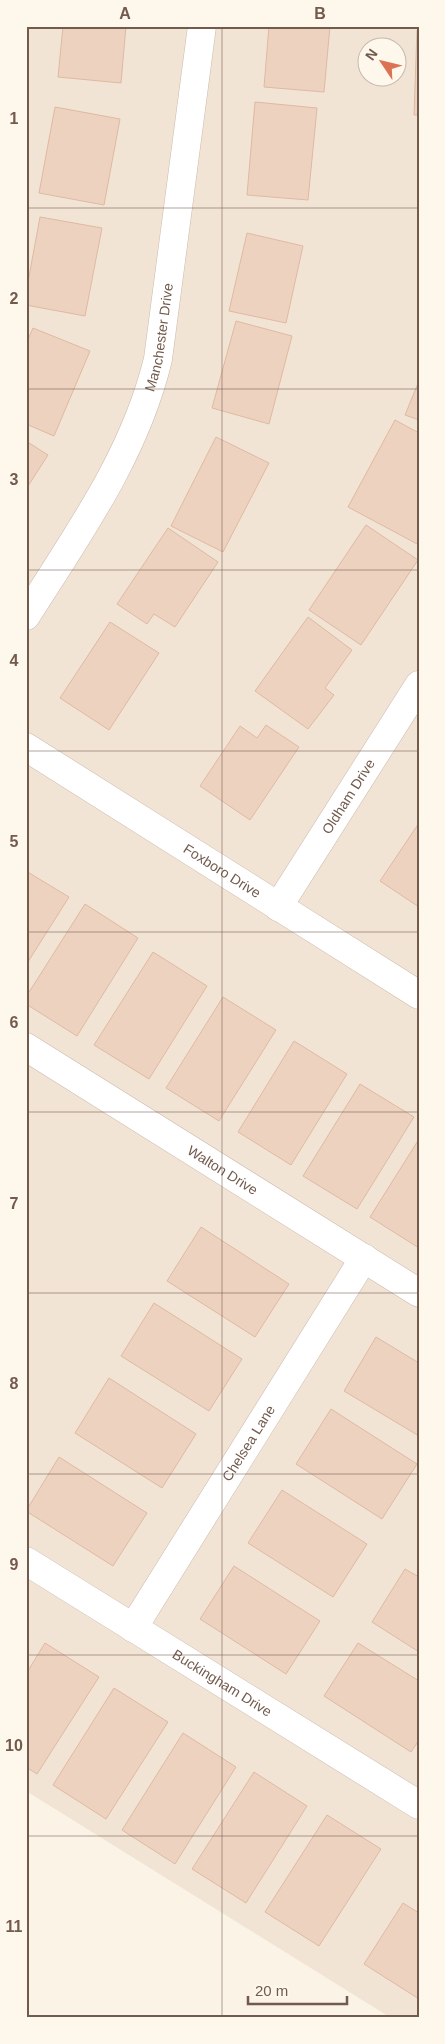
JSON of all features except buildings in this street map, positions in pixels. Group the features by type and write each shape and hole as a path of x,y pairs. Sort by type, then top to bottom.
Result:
{"street":[{"name":"Manchester Drive","path":"26,616 125,455 150,392 158,359 202,26"},
{"name":"Oldham Drive","path":"278,907 419,684"},
{"name":"Foxboro Drive","path":"26,747 419,995"},
{"name":"Walton Drive","path":"26,1047 419,1293"},
{"name":"Chelsea Lane","path":"133,1628 364,1258"},
{"name":"Buckingham Drive","path":"26,1561 419,1805"}],"shaded area":[{"path":"26,26 419,26 419,2018 391,2018 26,1791"}]}
